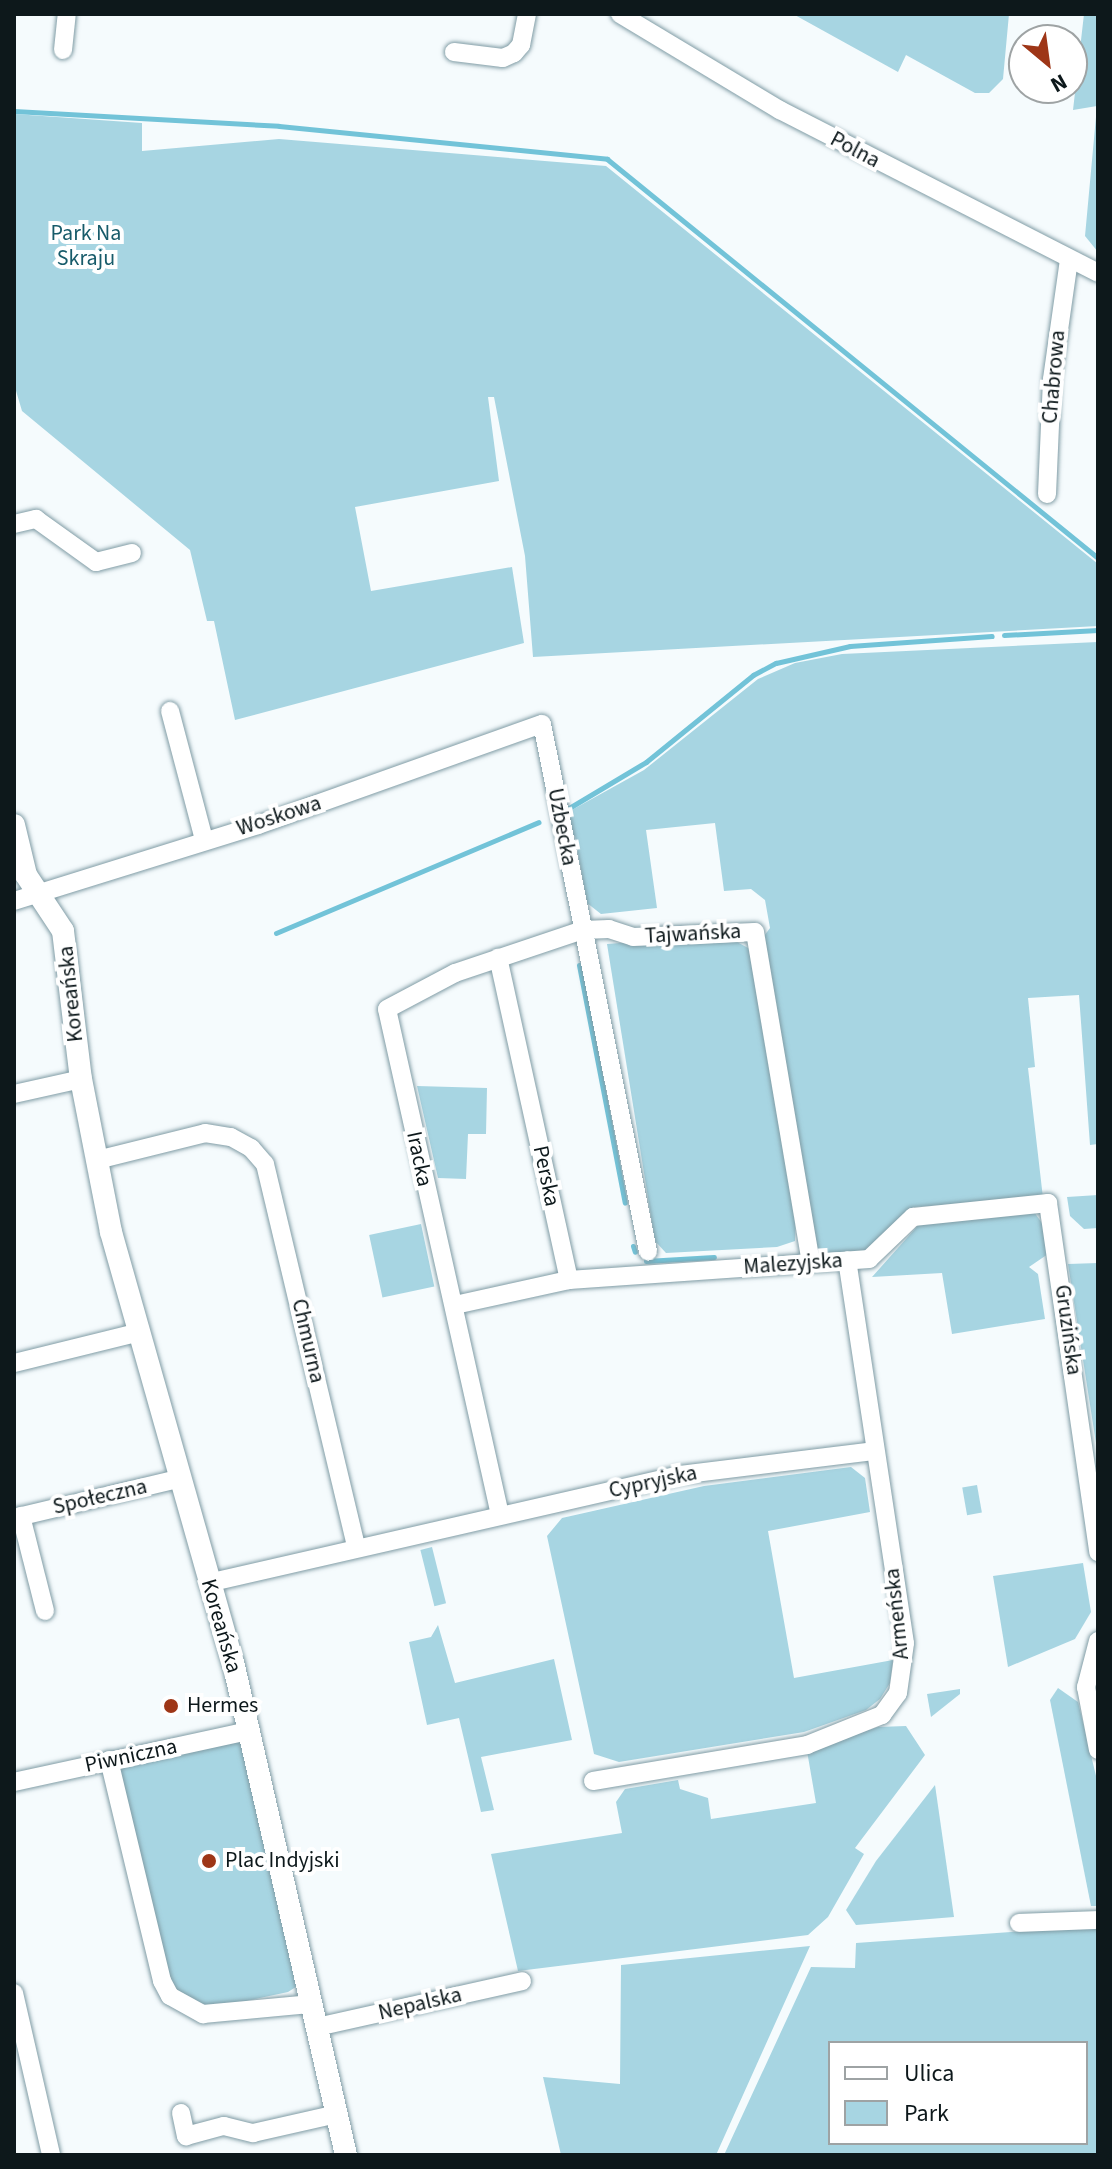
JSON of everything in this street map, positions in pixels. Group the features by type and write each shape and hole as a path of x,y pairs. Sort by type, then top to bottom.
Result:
{"street":[{"path":"63,50 67,14"},
{"path":"454,52 503,58 514,53 521,45 527,14"},
{"name":"Polna","path":"620,14 780,110 1098,273"},
{"name":"Chabrowa","path":"1047,494 1052,379 1069,260"},
{"path":"14,524 36,519 96,562 132,553"},
{"path":"170,711 204,840"},
{"name":"Woskowa","path":"14,901 39,897 542,724"},
{"name":"Uzbecka","path":"542,724 648,1251"},
{"name":"Koreańska","path":"14,825 26,875 57,921 66,944 81,1079 136,1333 248,1731 346,2155"},
{"name":"Tajwańska","path":"583,930 609,929 633,937 755,932 811,1262"},
{"name":"Iracka","path":"500,1515 387,1009 455,973 583,930"},
{"name":"Perska","path":"498,958 569,1280"},
{"path":"14,1094 81,1079"},
{"name":"Chmurna","path":"97,1160 205,1133 231,1137 251,1148 265,1164 356,1547"},
{"name":"Malezyjska","path":"569,1280 869,1259 913,1217 1048,1203"},
{"name":"Gruzińska","path":"1048,1203 1098,1552"},
{"name":"Armeńska","path":"593,1781 807,1745 882,1715 899,1691 905,1643 847,1260"},
{"path":"455,1305 569,1280"},
{"path":"14,1363 136,1333"},
{"name":"Cypryjska","path":"356,1547 705,1470 875,1451"},
{"name":"Społeczna","path":"45,1611 18,1517 178,1479"},
{"path":"208,1583 356,1547"},
{"path":"1098,1641 1090,1667 1087,1708 1098,1750"},
{"name":"Piwniczna","path":"14,1782 248,1731"},
{"path":"109,1760 162,1981 170,1996 203,2014 310,2004"},
{"path":"1019,1923 1098,1920"},
{"name":"Nepalska","path":"317,2027 522,1981"},
{"path":"14,1993 51,2155"},
{"path":"181,2113 186,2136 224,2126 253,2133 337,2114"}],"green space":[{"path":"793,14 1009,14 1003,79 989,93 975,93 906,55 898,72"},
{"path":"1084,14 1098,14 1098,252 1085,236 1097,106 1073,110 1074,104 1088,104 1088,24 1083,24"},
{"name":"Park Na Skraju","path":"14,114 142,123 142,151 279,139 606,166 1098,564 1098,626 533,657 525,556 494,397 488,397 499,481 355,507 371,591 512,567 524,643 235,720 214,621 207,621 190,550 22,411 14,384"},
{"path":"1098,642 1098,1144 1090,1145 1079,995 1028,998 1035,1067 1028,1068 1043,1198 914,1207 865,1251 835,1255 817,1250 761,940 770,928 765,900 751,889 724,891 715,823 646,830 657,908 601,914 587,903 575,836 566,837 561,816 644,770 758,679 795,663 842,654"},
{"path":"724,935 750,949 796,1199 795,1241 777,1247 666,1253 655,1241 607,944"},
{"path":"417,1086 487,1088 486,1134 468,1134 466,1179 438,1178"},
{"path":"1098,1195 1098,1228 1084,1229 1070,1216 1067,1197"},
{"path":"1034,1212 1047,1230 1048,1254 1029,1267 1038,1274 1045,1319 952,1334 942,1273 872,1277 923,1220"},
{"path":"421,1224 434,1287 382,1298 369,1235"},
{"path":"1098,1263 1098,1456 1068,1264"},
{"path":"851,1467 865,1478 870,1512 768,1531 794,1678 893,1660 890,1683 880,1699 866,1710 804,1732 619,1762 594,1754 547,1536 562,1518 704,1486"},
{"path":"977,1485 982,1513 967,1515 962,1488"},
{"path":"432,1547 446,1603 434,1606 420,1550"},
{"path":"1083,1563 1091,1612 1075,1639 1008,1667 993,1576"},
{"path":"438,1625 455,1683 554,1659 572,1740 481,1757 494,1810 481,1812 459,1718 427,1725 409,1642 431,1637"},
{"path":"1058,1688 1078,1702 1098,1784 1098,1906 1091,1906 1050,1700"},
{"path":"960,1689 960,1694 931,1717 927,1694"},
{"path":"906,1726 925,1755 855,1848 864,1854 828,1917 808,1935 518,1971 491,1854 622,1833 616,1802 625,1789 678,1780 680,1789 708,1798 711,1819 816,1803 807,1751 878,1727"},
{"name":"Plac Indyjski","path":"235,1740 244,1744 299,1985 288,1992 209,2009 174,1991 166,1974 120,1775 122,1765"},
{"path":"935,1785 954,1917 856,1925 846,1910 876,1861"},
{"path":"1098,1926 1098,2155 724,2155 811,1967 855,1968 856,1943"},
{"path":"810,1946 716,2155 561,2155 543,2077 620,2084 621,1965"}],"waterway":[{"path":"14,111 279,126 607,159 1098,558"},
{"path":"1004,635 1098,630"},
{"path":"569,808 646,762 753,675 776,663 850,646 992,636"},
{"path":"276,933 539,822"},
{"path":"579,965 625,1203"},
{"path":"633,1246 635,1252"},
{"path":"646,1261 714,1257"}],"place":[{"name":"Hermes","path":"171,1706"},
{"name":"Plac Indyjski","path":"209,1861"}]}
